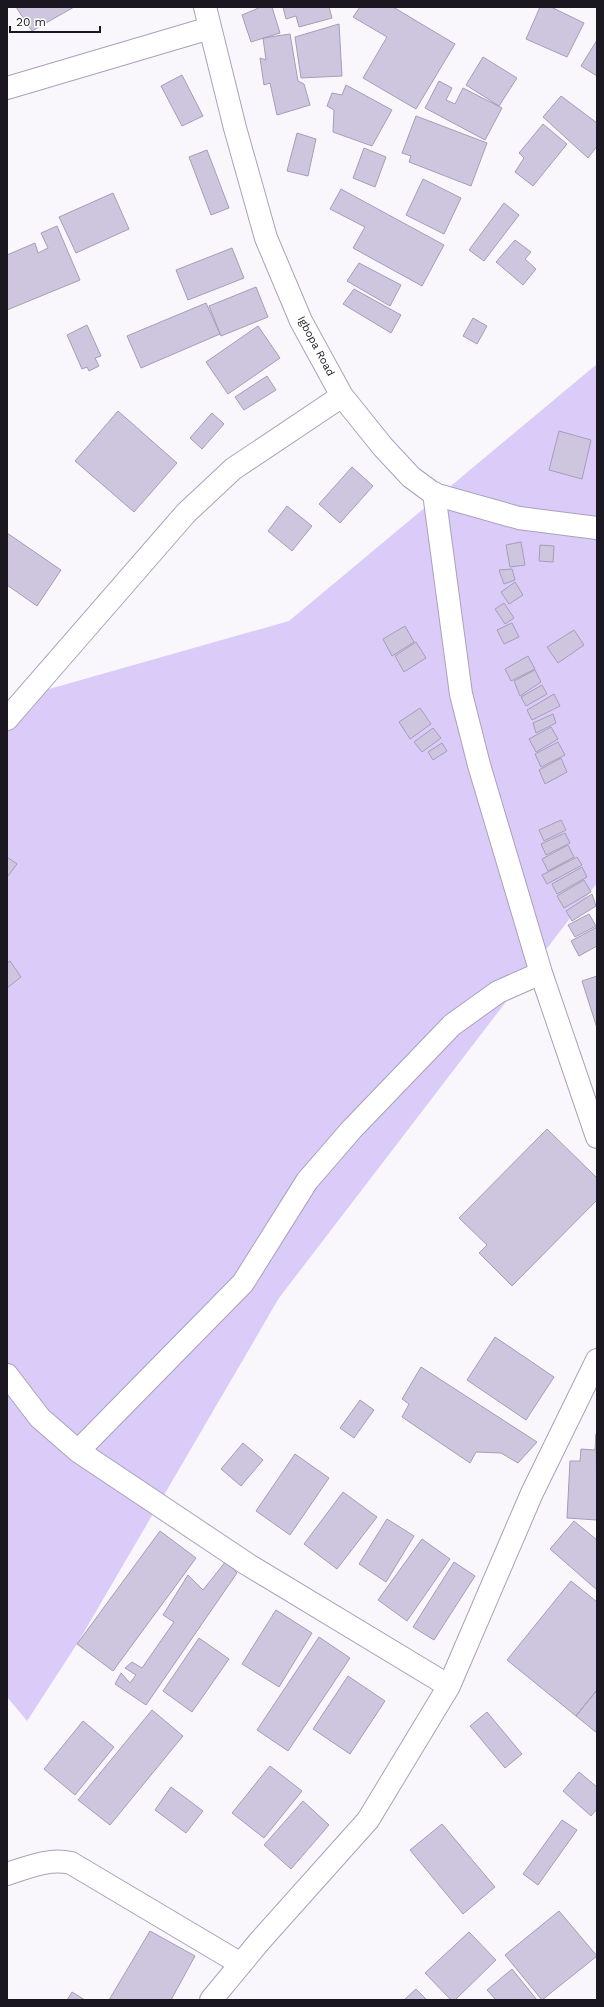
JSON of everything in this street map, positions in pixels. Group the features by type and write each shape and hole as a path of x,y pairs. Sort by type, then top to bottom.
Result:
{"street":[{"name":"Igbopa Road","path":"205,7 235,128 266,238 301,321 342,396 411,477 434,494 519,518 597,528"},
{"path":"7,88 210,28"},
{"path":"7,719 186,513 233,469 342,396"},
{"path":"434,494 461,694 479,766 541,973 590,1095 597,1138"},
{"path":"78,1452 243,1283 307,1181 352,1129 446,1031 498,992 541,973"},
{"path":"211,2000 368,1820 449,1686 532,1492 597,1360"},
{"path":"7,1375 40,1418 78,1452 247,1564 449,1686"},
{"path":"7,1874 49,1861 59,1860 71,1863 241,1964"}],"shaded area":[{"path":"597,364 597,883 279,1298 77,1644 27,1721 7,1697 7,701 289,621"}],"building":[{"path":"16,7 74,7 32,31"},
{"path":"261,7 272,7 280,33 251,42 242,15"},
{"path":"283,7 329,7 332,18 299,27 296,16 286,19"},
{"path":"360,7 393,7 455,44 416,109 363,78 387,37 353,17"},
{"path":"540,7 551,7 584,23 567,57 526,39"},
{"path":"339,24 342,76 301,78 295,37"},
{"path":"290,34 298,81 304,84 310,105 277,115 270,83 264,85 260,58 266,60 263,38"},
{"path":"597,40 597,76 581,66"},
{"path":"483,57 517,78 499,106 466,85"},
{"path":"182,75 203,116 182,126 161,86"},
{"path":"439,81 452,88 446,100 455,104 463,88 502,108 485,140 425,108"},
{"path":"346,85 392,110 372,146 333,132 334,110 327,106 332,93 342,95"},
{"path":"561,96 597,123 597,146 588,158 543,117"},
{"path":"416,116 487,143 471,186 409,162 411,156 402,153"},
{"path":"543,124 567,144 533,186 515,172 524,158 519,153"},
{"path":"297,133 316,139 308,176 287,171"},
{"path":"364,148 386,157 375,187 353,178"},
{"path":"207,150 229,208 211,215 189,157"},
{"path":"423,179 461,198 444,234 406,215"},
{"path":"341,189 444,245 422,286 353,248 365,227 330,209"},
{"path":"113,193 129,229 76,253 59,217"},
{"path":"504,203 519,215 484,261 469,250"},
{"path":"57,226 80,280 7,310 7,255 35,243 38,253 48,248 41,233"},
{"path":"515,240 531,252 525,259 536,269 523,285 496,262"},
{"path":"232,248 244,278 188,300 176,270"},
{"path":"359,263 401,285 390,306 347,281"},
{"path":"256,287 268,317 221,336 209,306"},
{"path":"354,289 401,315 391,333 343,304"},
{"path":"206,303 220,334 141,368 127,336"},
{"path":"473,318 487,326 477,344 463,336"},
{"path":"87,325 101,356 95,358 99,366 89,371 87,367 82,369 67,335"},
{"path":"258,326 280,358 228,394 206,362"},
{"path":"267,376 276,390 244,410 235,397"},
{"path":"118,411 177,463 134,512 75,461"},
{"path":"212,413 224,424 202,449 190,438"},
{"path":"559,431 591,440 582,479 549,470"},
{"path":"352,467 373,486 340,523 319,504"},
{"path":"287,506 312,526 292,551 268,531"},
{"path":"7,533 61,570 37,606 7,585"},
{"path":"521,542 525,565 510,567 506,545"},
{"path":"540,545 554,546 553,562 539,561"},
{"path":"512,569 515,580 504,584 499,570"},
{"path":"515,582 523,595 509,604 501,592"},
{"path":"504,603 514,618 505,624 495,609"},
{"path":"512,623 519,637 504,644 497,630"},
{"path":"405,626 414,642 392,656 383,639"},
{"path":"574,630 584,645 558,663 547,647"},
{"path":"416,642 426,658 404,672 395,656"},
{"path":"528,656 535,669 511,681 505,669"},
{"path":"535,670 541,682 520,696 514,681"},
{"path":"542,685 547,694 526,706 521,697"},
{"path":"554,694 560,706 532,720 527,710"},
{"path":"420,708 431,724 410,739 399,722"},
{"path":"553,714 556,723 536,733 533,723"},
{"path":"551,727 558,739 536,752 529,739"},
{"path":"433,728 441,738 422,752 414,742"},
{"path":"558,742 565,755 541,767 535,754"},
{"path":"442,743 447,751 433,760 428,752"},
{"path":"561,758 567,772 545,784 539,770"},
{"path":"561,820 566,830 544,841 539,830"},
{"path":"565,833 570,843 546,855 541,844"},
{"path":"568,845 574,857 548,871 542,859"},
{"path":"7,857 17,864 8,876 7,875"},
{"path":"577,857 582,865 547,884 542,875"},
{"path":"582,867 587,877 557,894 552,884"},
{"path":"584,880 591,892 564,908 557,896"},
{"path":"592,894 596,906 572,921 566,911"},
{"path":"589,914 596,926 575,937 568,925"},
{"path":"597,927 597,946 579,956 571,941"},
{"path":"10,961 21,977 7,988 7,963"},
{"path":"597,976 597,1028 582,981"},
{"path":"547,1129 597,1178 597,1200 512,1286 479,1253 487,1245 459,1218"},
{"path":"495,1337 554,1377 526,1420 467,1380"},
{"path":"421,1367 537,1442 518,1463 501,1453 476,1452 470,1463 402,1417 409,1404 402,1399"},
{"path":"360,1400 374,1410 354,1438 340,1428"},
{"path":"596,1434 597,1520 567,1518 570,1461 580,1461 581,1449 595,1450"},
{"path":"243,1443 263,1460 241,1486 221,1469"},
{"path":"295,1454 329,1478 290,1535 256,1511"},
{"path":"343,1492 377,1517 337,1569 304,1544"},
{"path":"387,1519 414,1536 386,1582 359,1564"},
{"path":"574,1521 597,1540 597,1590 550,1549"},
{"path":"160,1531 196,1558 113,1671 77,1644"},
{"path":"422,1539 450,1559 407,1621 378,1600"},
{"path":"226,1561 237,1573 146,1705 115,1684 121,1673 130,1683 136,1675 125,1668 132,1662 142,1668 174,1622 163,1615 188,1575 203,1590"},
{"path":"454,1562 475,1576 434,1640 413,1627"},
{"path":"571,1581 597,1602 597,1690 576,1716 507,1660"},
{"path":"276,1610 312,1633 279,1687 242,1664"},
{"path":"319,1637 350,1658 288,1751 257,1730"},
{"path":"199,1638 229,1659 192,1712 163,1691"},
{"path":"348,1676 385,1701 350,1754 313,1729"},
{"path":"597,1690 597,1733 576,1716"},
{"path":"152,1710 183,1736 110,1825 78,1800"},
{"path":"487,1712 522,1754 505,1768 470,1726"},
{"path":"83,1721 114,1747 75,1795 44,1769"},
{"path":"270,1766 302,1791 264,1838 232,1813"},
{"path":"579,1772 597,1787 597,1809 591,1816 563,1791"},
{"path":"171,1787 203,1811 186,1833 155,1810"},
{"path":"303,1801 329,1825 291,1869 264,1845"},
{"path":"562,1820 577,1830 538,1885 523,1874"},
{"path":"442,1824 495,1887 463,1914 410,1850"},
{"path":"559,1911 597,1956 542,2000 505,1955"},
{"path":"150,1931 195,1956 171,2000 109,2000"},
{"path":"469,1932 496,1960 455,2000 451,2000 425,1973"},
{"path":"512,1969 537,2000 496,2000 487,1990"},
{"path":"416,1989 427,2000 404,2000"},
{"path":"72,1992 85,2000 67,2000"}]}
